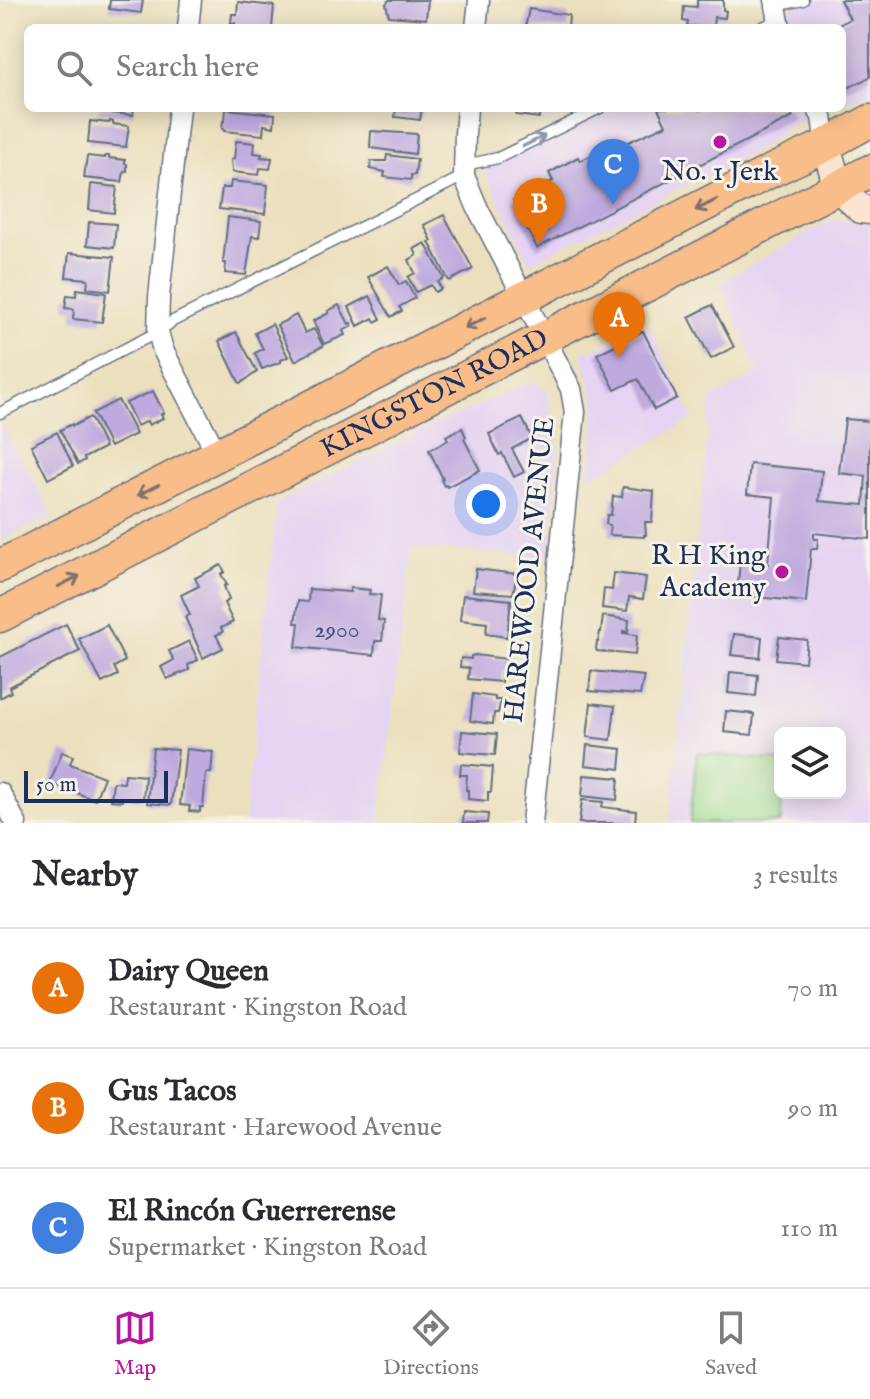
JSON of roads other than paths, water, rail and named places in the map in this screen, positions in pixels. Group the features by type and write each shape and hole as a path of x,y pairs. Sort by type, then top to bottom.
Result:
{"main road":[{"name":"KINGSTON ROAD","path":"0,566 870,121"},
{"path":"826,145 870,170"},
{"path":"826,145 838,188 861,209 870,210"},
{"name":"KINGSTON ROAD","path":"0,616 870,170"}],"street":[{"path":"188,24 191,0"},
{"path":"476,24 479,0"},
{"path":"179,112 158,332 163,350 217,454"},
{"name":"HAREWOOD AVENUE","path":"467,112 465,170 478,209 571,389 575,412 532,823"},
{"path":"819,112 826,145"},
{"path":"0,793 16,823"}],"lane":[{"path":"774,16 803,0"},
{"path":"0,413 465,170 498,158 592,112"}],"place":[{"name":"No. 1 Jerk","path":"720,142"},
{"name":"El Rincón Guerrerense","path":"613,205"},
{"name":"Gus Tacos","path":"539,244"},
{"name":"Dairy Queen","path":"619,358"},
{"name":"R H King Academy","path":"782,572"}]}
